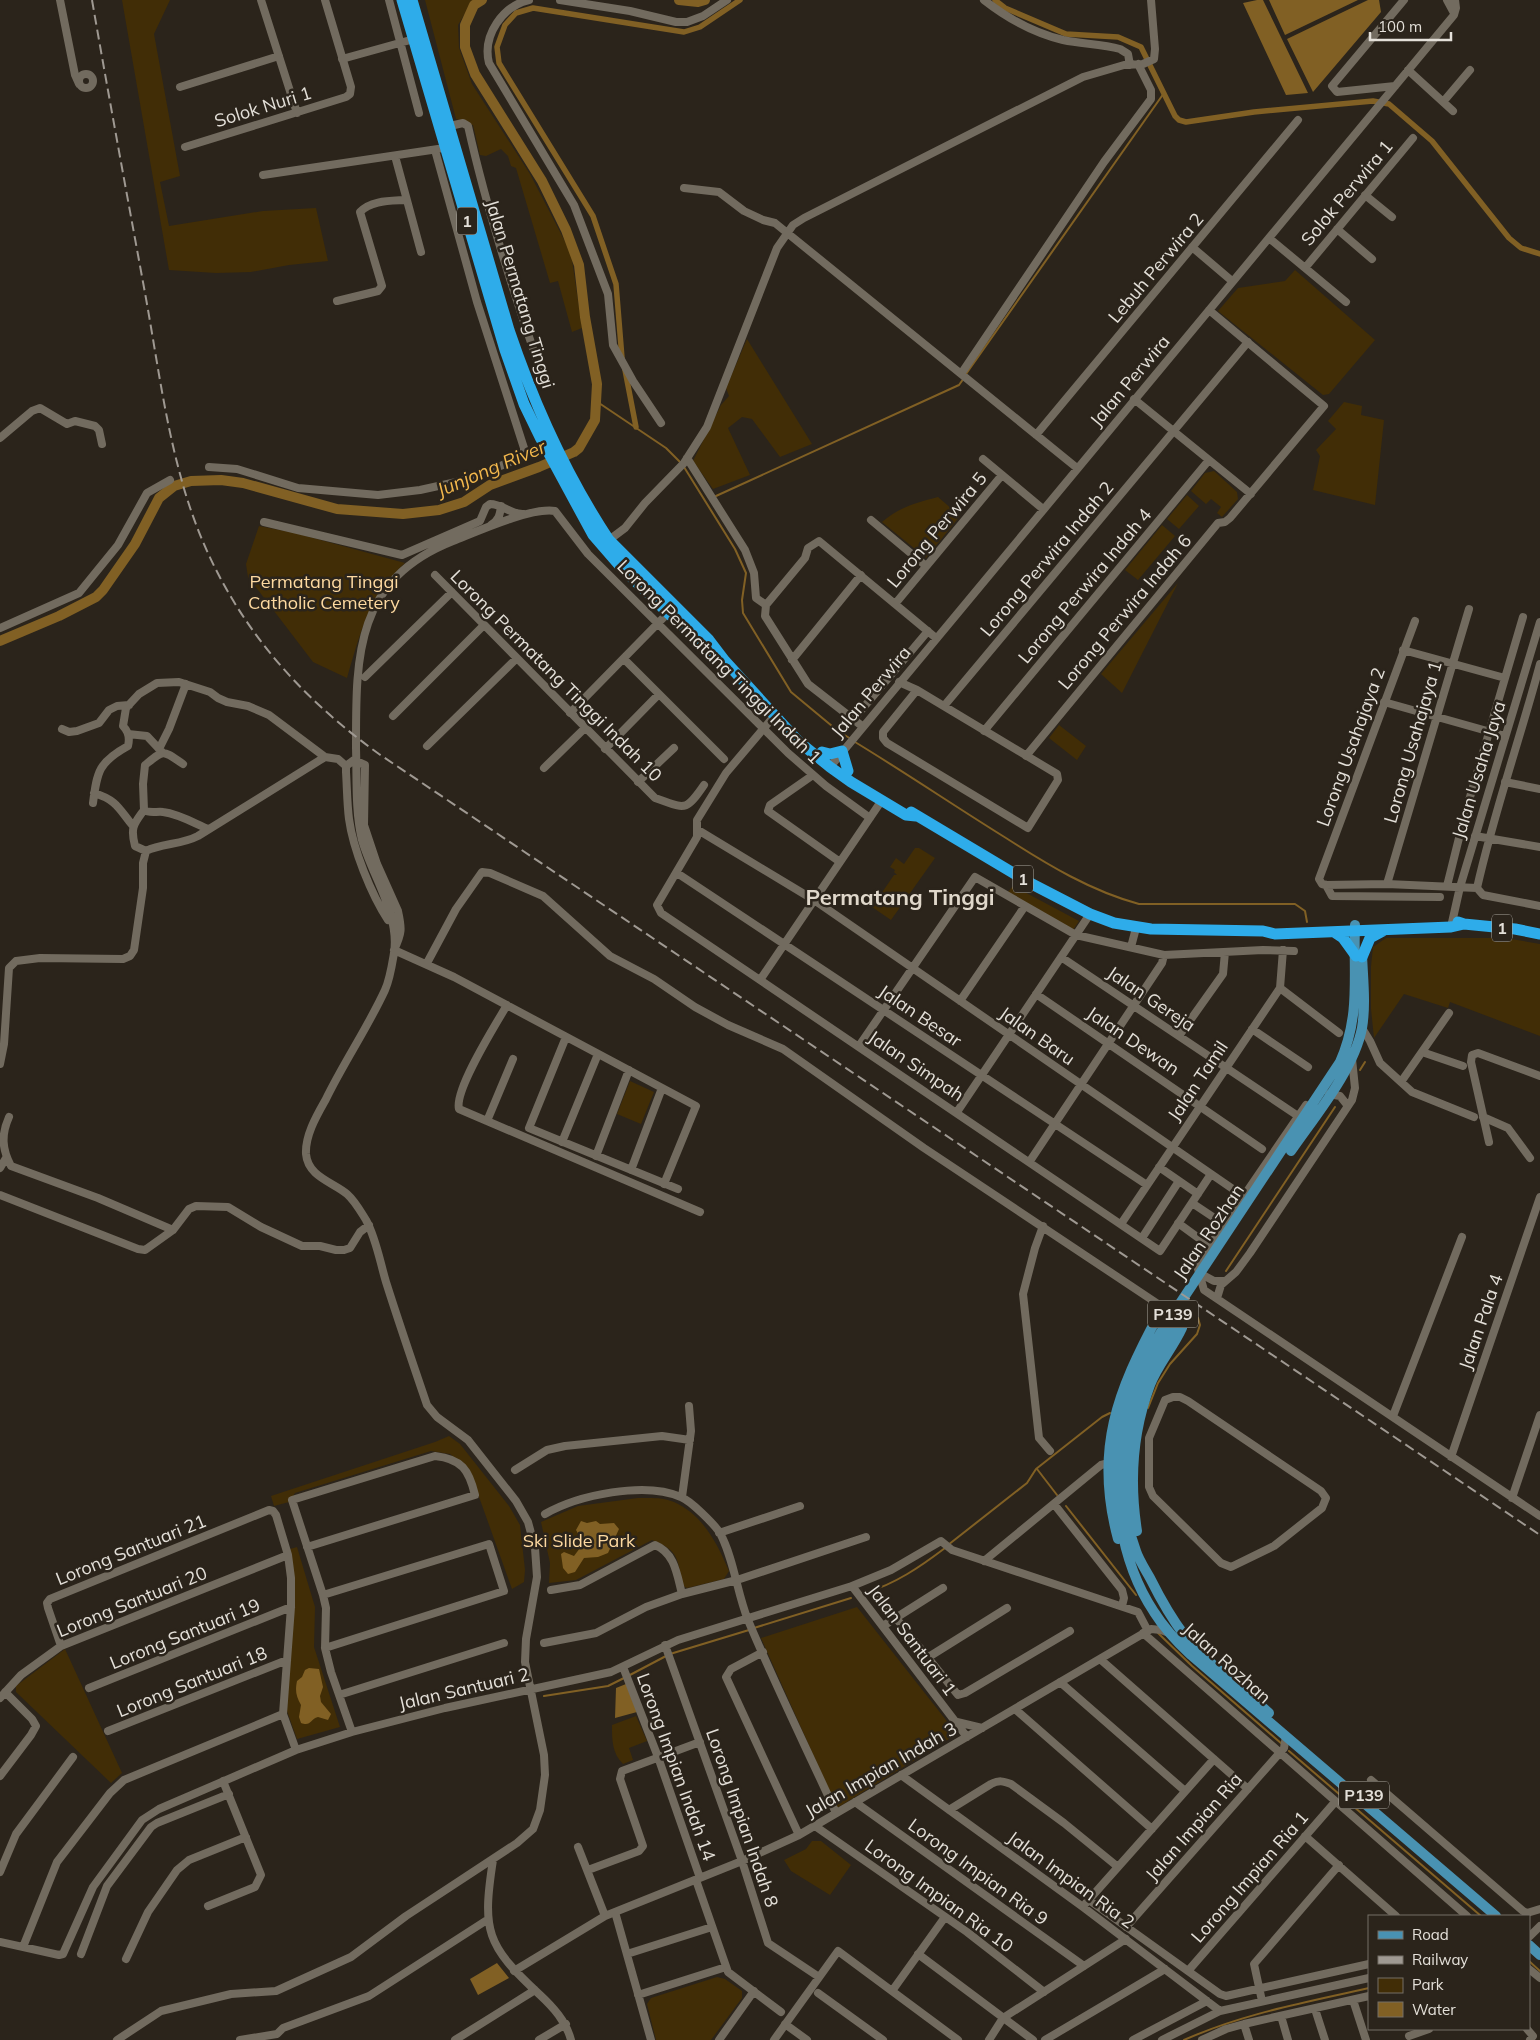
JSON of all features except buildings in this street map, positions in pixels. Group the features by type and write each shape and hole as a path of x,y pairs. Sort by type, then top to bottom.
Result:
{"highway":[{"name":"Jalan Permatang Tinggi","path":"402,0 414,39 440,149 513,375 524,404 565,473 609,540 709,640 725,661 798,741 882,800 906,815 916,816"},
{"name":"Jalan Permatang Tinggi","path":"412,0 509,330 545,437"},
{"name":"Jalan Permatang Tinggi","path":"565,473 593,535 619,565 668,613 702,645 725,661"},
{"path":"668,600 670,607 668,613"},
{"name":"Jalan Permatang Tinggi","path":"778,717 794,727 822,752 832,764 848,771 916,816 1030,883 1090,914 1114,923 1136,928 1262,931 1274,934 1333,932 1359,928 1387,930 1452,924"},
{"path":"822,752 830,754 844,748 848,771"},
{"name":"Jalan Permatang Tinggi","path":"1262,931 1275,928 1359,928 1464,924 1514,929 1540,934"},
{"path":"1333,932 1343,938 1359,956 1370,938 1387,930"}],"main road":[{"name":"Jalan Rozhan","path":"1359,928 1362,1028 1352,1052 1329,1094 1293,1142 1161,1332 1142,1365 1130,1396 1119,1440 1117,1466 1122,1512 1130,1562 1153,1611 1170,1634 1191,1655 1492,1912"},
{"name":"Jalan Rozhan","path":"1293,1142 1340,1062 1352,1052 1359,956"},
{"path":"1130,1562 1119,1543 1113,1521 1109,1494 1110,1440 1117,1405 1125,1381 1159,1314 1168,1307 1181,1312 1182,1328 1158,1367 1141,1410 1134,1443 1133,1508 1144,1567"},
{"name":"Jalan Rozhan","path":"1122,1512 1136,1553 1172,1618 1186,1637 1492,1912"},
{"path":"1530,1937 1540,1946"},
{"path":"1530,1946 1540,1955"}],"street":[{"path":"60,0 75,75 79,84 86,88 92,84 92,77 74,67"},
{"path":"261,0 297,113"},
{"path":"325,0 342,59 414,39"},
{"path":"389,0 419,113"},
{"path":"529,0 514,5 494,27 487,49 489,63 574,205 608,294 613,345 633,381 661,423"},
{"path":"560,0 630,11 676,22 687,22 704,16 727,0"},
{"path":"962,374 1104,162 1151,99 1151,90 1137,65 1128,54 1120,49 1064,40 1038,33 997,10 984,0"},
{"path":"609,540 625,528 683,463 707,427 777,248 786,232 793,225 834,202 1083,77 1137,65 1154,59 1155,49 1151,0"},
{"path":"1395,86 1338,92 1332,86 1404,0"},
{"path":"1447,0 1454,15"},
{"path":"1454,15 1456,8 1455,0"},
{"name":"Jalan Perwira","path":"832,764 1454,15"},
{"path":"180,87 279,56"},
{"name":"Solok Nuri 1","path":"185,147 346,97 350,94 351,87 342,59"},
{"path":"1408,70 1453,111"},
{"path":"1443,102 1470,70"},
{"path":"79,84 79,79 85,74"},
{"name":"Lebuh Perwira 2","path":"1036,435 1298,120"},
{"path":"450,126 462,123 468,126 476,164 499,243 543,377"},
{"name":"Solok Perwira 1","path":"1305,268 1413,138"},
{"path":"209,467 237,469 298,488 378,495 420,490 470,478 524,456 524,448 472,283 440,149 263,175"},
{"path":"395,156 421,252"},
{"path":"684,188 719,192 744,211 774,223 1077,468"},
{"path":"1365,195 1392,217"},
{"path":"337,301 378,291 382,286 360,212 368,205 406,200"},
{"path":"1337,229 1372,259"},
{"path":"1269,238 1346,302"},
{"path":"1192,247 1232,281"},
{"path":"1209,310 1248,342"},
{"name":"Lorong Perwira Indah 6","path":"1026,756 1218,523 1225,522 1230,518 1324,406 1248,342"},
{"name":"Lorong Perwira Indah 2","path":"944,706 1248,342"},
{"path":"502,381 513,375"},
{"path":"1134,399 1251,494"},
{"path":"511,408 524,404"},
{"path":"0,438 32,411 40,408 67,424 75,421 95,426 99,430 102,444"},
{"path":"983,459 1043,509"},
{"name":"Lorong Perwira Indah 4","path":"984,731 1209,460"},
{"path":"683,463 745,550 754,573 756,598 766,605"},
{"name":"Lorong Perwira 5","path":"895,604 1002,475"},
{"path":"0,628 79,593 118,545 147,493 170,480"},
{"path":"264,522 402,555 480,521 486,507 490,504 500,506 509,512 519,514 531,513"},
{"path":"500,506 506,521"},
{"path":"489,527 497,521 500,514 500,506"},
{"name":"Lorong Permatang Tinggi Indah 1","path":"531,513 555,510 588,554 763,729 813,775 870,818"},
{"path":"394,950 392,925 387,905 359,827 357,683 359,659 367,623 385,590 404,569 442,545 531,513"},
{"path":"871,520 926,566"},
{"path":"862,726 808,684 767,621 764,612 766,605 805,558 808,548 819,541 936,638"},
{"path":"609,575 619,565"},
{"name":"Lorong Permatang Tinggi Indah 10","path":"435,575 655,798 682,807 692,804 704,785"},
{"path":"792,660 860,575"},
{"path":"365,677 452,592"},
{"name":"Lorong Usahajaya 1","path":"1387,884 1469,609"},
{"path":"570,713 668,613"},
{"name":"Jalan Usaha Jaya","path":"1448,886 1489,732 1523,617"},
{"name":"Lorong Usahajaya 2","path":"1324,884 1319,879 1414,620"},
{"name":"Jalan Usaha Jaya","path":"1452,924 1460,887 1505,736 1536,649 1540,622"},
{"path":"394,716 484,626"},
{"path":"853,720 928,631"},
{"path":"1404,650 1505,678"},
{"path":"427,746 517,658"},
{"path":"624,659 724,759"},
{"name":"Jalan Usaha Jaya","path":"1477,888 1505,782 1540,664"},
{"path":"899,682 917,690 1057,774 1058,780 1028,828 895,748 883,738 883,732 917,690"},
{"path":"93,803 99,771 112,755 128,746 128,734 123,726 123,718 129,705 139,694 157,683 186,684 210,692 227,702 248,706 269,715 325,756 338,759 346,766 349,820 353,836 372,889 392,925"},
{"path":"146,851 135,846 132,835 133,826 144,810 143,784 145,765 161,751 186,684"},
{"path":"605,749 659,694"},
{"path":"1384,702 1505,736"},
{"path":"62,729 69,732 77,731 99,723 109,710 117,706 129,705"},
{"path":"677,873 697,837 697,820 726,773 763,729 778,717"},
{"path":"544,768 584,728"},
{"path":"128,734 147,736 161,751 183,764"},
{"path":"788,753 798,741"},
{"path":"638,782 674,748"},
{"path":"0,1064 4,1044 9,968 16,961 40,958 79,958 108,961 123,960 130,956 134,950 142,888 143,863 146,851 155,846 185,842 325,756"},
{"path":"117,2040 162,2011 230,1994 276,1991 351,1957 406,1916 517,1843 533,1829 540,1810 545,1775 544,1755 525,1662 526,1639 536,1577 535,1548 528,1522 516,1500 468,1440 437,1417 427,1405 369,1225 348,1194 314,1172 306,1154 313,1123 386,988 394,950 401,935 398,911 377,864 364,825 364,766 354,760 346,766"},
{"path":"813,775 770,805 768,811 840,862"},
{"path":"1505,782 1540,789"},
{"path":"94,793 109,797 133,826"},
{"path":"760,980 882,800"},
{"path":"144,810 178,816 208,829"},
{"path":"698,830 814,900"},
{"path":"1475,836 1540,847"},
{"path":"427,963 456,909 479,874 490,873 543,896 610,956 654,979 695,1007 728,1026 783,1049 924,1148 1158,1304 1168,1307"},
{"name":"Jalan Simpah","path":"677,873 657,905 661,913 1160,1251 1178,1224"},
{"name":"Jalan Besar","path":"677,873 1147,1185"},
{"path":"859,1046 975,877 1076,935 1164,955 1294,951"},
{"path":"1324,884 1387,884 1477,888 1483,896 1540,906"},
{"path":"1324,884 1332,896 1440,897"},
{"path":"1416,896 1417,885"},
{"name":"Jalan Baru","path":"814,900 1243,1196"},
{"path":"960,1001 1025,906"},
{"path":"956,1112 1090,914"},
{"path":"1131,947 1136,928"},
{"path":"394,950 427,963 696,1106 664,1184"},
{"name":"Jalan Tamil","path":"1121,1224 1280,988 1283,950"},
{"path":"1179,1036 1223,974 1225,952"},
{"path":"1030,1162 1162,964 1164,955"},
{"name":"Jalan Gereja","path":"1061,957 1298,1116"},
{"path":"1280,988 1339,1032"},
{"name":"Jalan Dewan","path":"1036,994 1262,1148"},
{"path":"507,1005 471,1071 458,1103 459,1109 700,1212"},
{"path":"1401,1082 1448,1013"},
{"path":"1362,1028 1380,1063 1412,1092 1474,1117"},
{"path":"1252,1029 1308,1067"},
{"path":"566,1037 529,1128 678,1189"},
{"path":"1373,1047 1365,1047 1352,1052 1298,1116 1200,1260 1198,1269 1201,1274 1202,1286 1204,1290 1326,1374 1393,1416 1540,1516"},
{"path":"1217,1298 1219,1289 1225,1280 1236,1272 1250,1253 1348,1106 1355,1088 1352,1052"},
{"path":"1422,1052 1463,1066"},
{"path":"1489,1142 1471,1062 1472,1055 1478,1053 1540,1076"},
{"path":"562,1142 598,1054"},
{"path":"487,1121 513,1059"},
{"path":"596,1156 629,1070"},
{"path":"631,1170 662,1088"},
{"path":"1329,1094 1340,1096 1348,1106"},
{"path":"9,1117 4,1128 2,1141 6,1158 11,1166 98,1198 173,1230"},
{"path":"1483,1117 1508,1128 1530,1158"},
{"path":"0,1168 6,1158"},
{"path":"1158,1168 1198,1194"},
{"path":"1204,1242 1178,1224 1211,1174"},
{"path":"1142,1238 1179,1181"},
{"path":"0,1195 138,1249 145,1250 173,1230 190,1209 196,1206 220,1206 238,1212 261,1227 302,1246 320,1246 344,1250 350,1248 360,1232 369,1225"},
{"name":"Jalan Pala 4","path":"1451,1457 1540,1197"},
{"path":"1192,1203 1219,1221"},
{"path":"1043,1226 1034,1248 1023,1294 1039,1438 1050,1452"},
{"path":"1393,1416 1462,1237"},
{"path":"1201,1274 1214,1281 1225,1280"},
{"path":"1214,1281 1217,1298"},
{"path":"1173,1396 1180,1396 1321,1491 1326,1498 1326,1502 1322,1508 1274,1546 1231,1567 1221,1563 1153,1496 1149,1482 1149,1438 1152,1428 1165,1400 1173,1396"},
{"path":"682,1497 690,1440 691,1422 689,1406"},
{"path":"1512,1498 1540,1416"},
{"path":"515,1470 547,1450 565,1446 662,1436 690,1440"},
{"path":"307,1547 476,1495 471,1479 463,1466 450,1457 435,1456 292,1500 307,1547 323,1595 326,1608 325,1648 352,1732"},
{"path":"984,1561 1101,1465 1109,1463"},
{"path":"1132,1479 1149,1482"},
{"path":"545,1514 574,1501 624,1491 658,1491 682,1497 704,1516 719,1533 737,1580 748,1619 836,1813"},
{"path":"1054,1504 1122,1590 1124,1598 1122,1606"},
{"path":"719,1533 800,1506"},
{"name":"Lorong Santuari 21","path":"61,1646 48,1608 47,1603 50,1599 269,1510 273,1511 276,1515 288,1555"},
{"path":"544,1643 596,1633 646,1607 682,1594 737,1580 866,1537"},
{"name":"Jalan Santuari 2","path":"23,1947 59,1955 63,1954 93,1888 142,1820 159,1809 223,1781 296,1750 352,1732 531,1688 624,1669 665,1647 852,1586 891,1570 943,1542 952,1550"},
{"path":"323,1595 489,1544 504,1591 325,1648"},
{"path":"551,1590 580,1585 655,1546 665,1549 674,1564 682,1594"},
{"name":"Jalan Rozhan","path":"952,1550 1138,1612 1145,1623 1147,1631 1210,1693 1282,1751 1335,1802 1466,1915"},
{"path":"288,1555 291,1578 291,1607 283,1714 296,1750"},
{"name":"Lorong Santuari 20","path":"3,1695 21,1675 61,1646 288,1555"},
{"name":"Jalan Santuari 1","path":"852,1586 967,1737"},
{"path":"883,1626 943,1588"},
{"path":"878,1598 953,1692 958,1695 1070,1631"},
{"name":"Lorong Santuari 19","path":"89,1688 291,1607"},
{"path":"927,1658 1007,1608"},
{"path":"745,1609 762,1615"},
{"path":"735,1623 743,1615 745,1609"},
{"path":"1147,1631 1154,1620 1153,1611"},
{"path":"1147,1631 1161,1630 1170,1634"},
{"name":"Jalan Impian Indah 3","path":"514,1971 605,1916 742,1861 799,1835 1147,1631"},
{"path":"339,1695 504,1643"},
{"name":"Lorong Impian Indah 8","path":"665,1647 742,1861 768,1943 819,1978"},
{"path":"763,1652 731,1669 726,1677 799,1835"},
{"path":"1100,1659 1248,1789"},
{"name":"Lorong Santuari 18","path":"108,1731 287,1660"},
{"name":"Lorong Impian Indah 14","path":"624,1669 658,1757 726,1967"},
{"path":"1060,1682 1185,1791"},
{"path":"0,1776 36,1726 32,1719 3,1695"},
{"path":"1015,1709 1152,1829"},
{"path":"0,1942 23,1947 57,1862 110,1793 124,1780 283,1714"},
{"path":"955,1721 982,1728"},
{"path":"1282,1751 1286,1736"},
{"path":"588,1870 639,1851 643,1846 620,1779 622,1771 700,1742"},
{"path":"1282,1751 1298,1745"},
{"name":"Jalan Impian Ria","path":"1126,1927 1282,1751"},
{"path":"0,1872 16,1834 73,1757"},
{"path":"1083,1907 1214,1759"},
{"name":"Jalan Impian Ria 2","path":"901,1775 1083,1907 1220,2011"},
{"path":"949,1810 998,1780 1004,1781 1011,1784 1064,1823 1118,1867"},
{"path":"1371,1780 1523,1911 1528,1913 1540,1910"},
{"path":"208,1906 256,1887 261,1875 223,1781"},
{"path":"81,1954 107,1886 151,1827 229,1794"},
{"name":"Lorong Impian Ria 9","path":"855,1802 1084,1966"},
{"name":"Lorong Impian Ria 1","path":"1188,1971 1335,1802"},
{"name":"Lorong Impian Ria 10","path":"815,1826 945,1917 1044,1992"},
{"path":"1305,1836 1395,1915"},
{"path":"126,1959 148,1912 177,1870 189,1860 246,1837"},
{"path":"578,1847 605,1916"},
{"path":"493,1860 487,1920 497,1950 514,1971 550,2004 566,2024 572,2040"},
{"path":"1262,2001 1254,1964 1339,1865"},
{"name":"Jalan Impian Ria 2","path":"1090,1900 1220,1994 1226,1996 1259,1988"},
{"path":"615,1912 651,2040"},
{"path":"892,1991 945,1917"},
{"path":"240,2040 277,2034 282,2028 369,1996 487,1920"},
{"path":"1530,1935 1540,1926"},
{"path":"627,1954 712,1927"},
{"path":"989,2040 1003,2018 1126,1940"},
{"path":"774,2040 838,1952 958,2040"},
{"path":"918,1954 1033,2040"},
{"path":"1259,1988 1368,1964"},
{"path":"638,1995 726,1967 728,1972 781,2012"},
{"path":"1045,2040 1165,1969"},
{"path":"1530,1970 1540,1978"},
{"path":"1162,2040 1220,2011 1368,1978"},
{"path":"455,2040 535,1990"},
{"path":"718,2040 754,1991"},
{"path":"818,1993 883,2040"},
{"path":"1202,2040 1226,2029 1244,2024 1368,1996"},
{"path":"1353,2000 1366,2040"},
{"path":"1133,2040 1207,2001"},
{"path":"1315,2009 1325,2040"},
{"path":"1281,2016 1288,2040"},
{"path":"539,2040 566,2024"},
{"path":"785,2024 807,2040"},
{"path":"1244,2024 1249,2040"},
{"path":"1409,2035 1426,2030"},
{"path":"1528,2030 1533,2036 1530,2040"}],"green space":[{"path":"122,0 170,0 154,34 180,176 160,182 169,226 263,211 316,208 328,261 289,265 251,272 216,273 169,270"},
{"path":"425,0 473,0 458,25 459,48 472,84 530,174 571,253 582,328 572,332 558,281 550,283 516,168 511,166 508,156 501,149 486,156 480,155 473,125 456,119"},
{"path":"1295,270 1375,340 1329,394 1323,395 1218,311 1238,288 1285,281"},
{"path":"747,339 812,444 780,457 752,419 742,417 728,428 750,475 713,489 693,461 721,405 729,396 726,388"},
{"path":"1344,402 1362,406 1361,415 1384,420 1375,505 1313,490 1320,456 1316,450 1336,429 1328,421"},
{"path":"1214,471 1237,492 1238,499 1222,517 1217,513 1221,507 1211,499 1206,504 1191,491 1205,473"},
{"path":"1187,495 1199,506 1179,529 1167,519"},
{"path":"938,497 960,516 926,558 882,522 901,509"},
{"path":"1162,525 1175,536 1138,580 1125,570"},
{"name":"Permatang Tinggi Catholic Cemetery","path":"259,526 295,533 405,563 393,575 374,602 367,616 347,678 313,662 248,577 246,564"},
{"path":"1178,583 1122,693 1101,674"},
{"path":"1059,725 1086,746 1077,760 1049,738"},
{"path":"915,848 919,848 935,858 891,920 872,907 894,875 897,875 894,872 895,870 890,867 896,858 904,864"},
{"path":"1013,886 1079,921 1073,930 1007,893"},
{"path":"1386,938 1506,938 1540,944 1540,1036 1450,1002 1448,1008 1404,994 1374,1038 1371,1009 1373,947"},
{"path":"630,1081 654,1092 641,1124 617,1114"},
{"path":"449,1436 460,1444 509,1506 520,1525 525,1570 524,1582 512,1589 469,1469 450,1454 431,1451 295,1493 289,1502 274,1506 271,1496"},
{"name":"Ski Slide Park","path":"638,1498 670,1500 693,1514 714,1540 729,1571 724,1579 687,1588 683,1586 678,1562 673,1552 652,1540 576,1580 549,1583 550,1563 541,1522 578,1506"},
{"path":"297,1547 315,1607 314,1647 340,1727 297,1739 287,1711 290,1549"},
{"path":"857,1607 957,1734 837,1808 761,1638"},
{"path":"65,1649 122,1773 111,1783 16,1692 16,1686"},
{"path":"636,1716 647,1741 629,1748 633,1760 623,1764 615,1751 612,1725"},
{"path":"812,1841 821,1841 851,1865 830,1895 791,1871 784,1860 806,1849"},
{"path":"717,1977 725,1979 742,1991 742,1998 711,2040 656,2040 647,2004 651,1998"}],"water":[{"path":"1263,0 1308,93 1286,95 1243,3"},
{"path":"1269,0 1358,0 1285,35"},
{"path":"1368,0 1379,0 1381,12 1313,92 1287,39"},
{"path":"581,1521 587,1523 596,1521 600,1524 614,1523 619,1529 608,1553 598,1557 584,1558 575,1572 568,1574 563,1568 561,1554 564,1552 574,1556 580,1548 582,1541 576,1530"},
{"path":"309,1668 319,1669 323,1687 320,1696 321,1702 331,1714 328,1720 318,1717 304,1724 301,1723 299,1717 301,1705 296,1688 297,1681 302,1677 305,1670"},
{"path":"626,1684 637,1712 615,1718 616,1688"},
{"path":"497,1963 509,1978 478,1995 470,1979"}],"waterway":[{"name":"Junjong River","path":"0,641 59,616 96,597 135,544 159,498 174,486 191,481 221,480 243,483 337,509 403,514 439,510 464,502 490,485 539,467 579,448 595,420 597,384 585,317 579,265 566,230 542,181 475,74 465,47 465,25 474,5 482,0"},
{"name":"Junjong River","path":"679,0 698,2 705,0"},
{"path":"622,358 616,284 593,216 499,63 497,47 505,25 516,13 533,8 684,32 700,27 740,0"},
{"path":"995,0 1005,8 1066,34 1118,37 1141,47 1175,116 1179,120 1186,122 1254,112 1373,101 1389,104 1432,141 1509,238 1521,248 1540,254"},
{"path":"966,374 1164,93"},
{"path":"625,370 636,427"},
{"path":"716,496 959,385 964,378"},
{"path":"596,401 666,448 681,463"},
{"path":"684,467 735,549 746,573 742,600 743,613 791,692 838,731 851,739"},
{"path":"855,742 1038,858 1087,885 1121,899 1139,904 1295,904 1305,911 1307,922"},
{"path":"1360,1070 1365,1062"},
{"path":"1226,1271 1335,1107"},
{"path":"1148,1408 1158,1383 1170,1364 1197,1334 1200,1325 1198,1318"},
{"path":"948,1545 1027,1483 1036,1469 1102,1417 1110,1413"},
{"path":"1037,1469 1057,1495"},
{"path":"1066,1506 1136,1595"},
{"path":"865,1593 887,1585 907,1574 945,1548"},
{"path":"754,1628 851,1598"},
{"path":"670,1654 749,1630"},
{"path":"1158,1633 1192,1666 1282,1744"},
{"path":"628,1676 666,1656"},
{"path":"544,1696 608,1686 624,1678"},
{"path":"1289,1751 1480,1915"},
{"path":"1530,1962 1540,1971"},
{"path":"1184,2040 1252,2016 1368,1988"}],"railway":[{"path":"92,0 165,407 174,452 193,517 210,558 230,596 254,632 281,666 310,697 379,754 1540,1535"}],"district":[{"name":"Permatang Tinggi","path":"900,897"}]}
